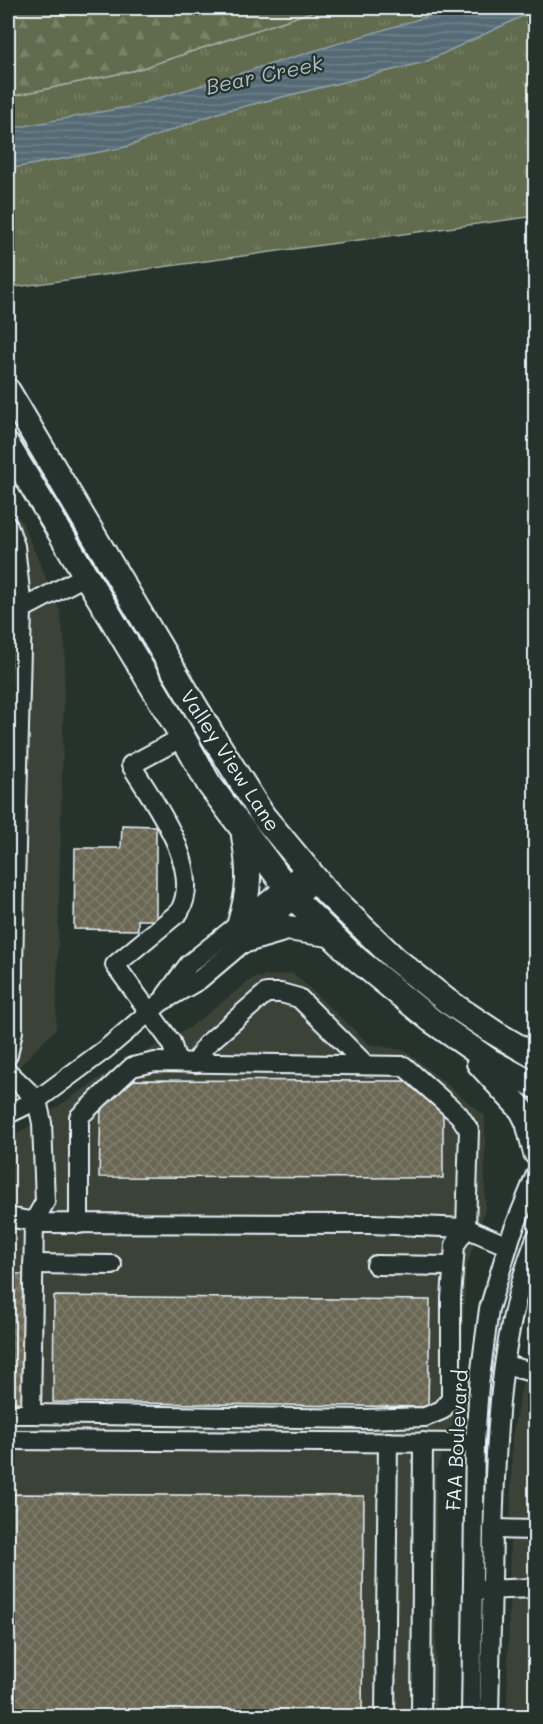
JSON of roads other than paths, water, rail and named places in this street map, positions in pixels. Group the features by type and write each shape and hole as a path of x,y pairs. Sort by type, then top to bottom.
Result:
{"main road":[{"name":"Valley View Lane","path":"8,391 107,560 263,816 311,874 359,926 416,977 447,1001 524,1042 536,1057"},
{"name":"Valley View Lane","path":"8,446 183,737 208,784 290,893 329,934 377,977 457,1039 490,1061 536,1086"},
{"path":"85,576 107,560"},
{"path":"243,831 249,864 249,891 243,931 287,928 329,934"},
{"path":"457,1039 522,1110 528,1122 536,1153"}],"street":[{"path":"8,526 15,546 22,609 13,1031 8,1055"},
{"path":"22,609 85,576"},
{"path":"183,737 131,765 169,826 183,857 185,894 183,905 179,912 115,965 155,1007 171,1042 186,1063"},
{"path":"8,1114 37,1100 107,1048 155,1007 189,964 243,931 311,874"},
{"path":"186,1063 266,993 282,993 299,998 366,1065"},
{"path":"8,1414 364,1419 424,1417 442,1410 451,1398 453,1266 455,1245 466,1228 469,1130 459,1115 404,1066 155,1062 132,1068 79,1117 79,1224"},
{"path":"8,1072 37,1100 42,1123 45,1202 34,1221 32,1414"},
{"name":"FAA Boulevard","path":"471,1716 475,1443 479,1385 489,1310 508,1246 536,1174"},
{"path":"8,1217 79,1224 371,1224 466,1228 508,1246"},
{"name":"FAA Boulevard","path":"489,1716 496,1444 505,1365 524,1267 536,1238"},
{"path":"33,1264 112,1265"},
{"path":"376,1265 453,1266"},
{"path":"505,1365 536,1373"},
{"path":"8,1440 475,1443"},
{"path":"385,1716 388,1442"},
{"path":"421,1716 423,1442"},
{"path":"493,1529 536,1530"},
{"path":"473,1590 536,1588"}],"water":[{"name":"Bear Creek","path":"455,8 535,8 536,10 425,62 221,112 126,147 8,169 8,129 133,106"}]}
